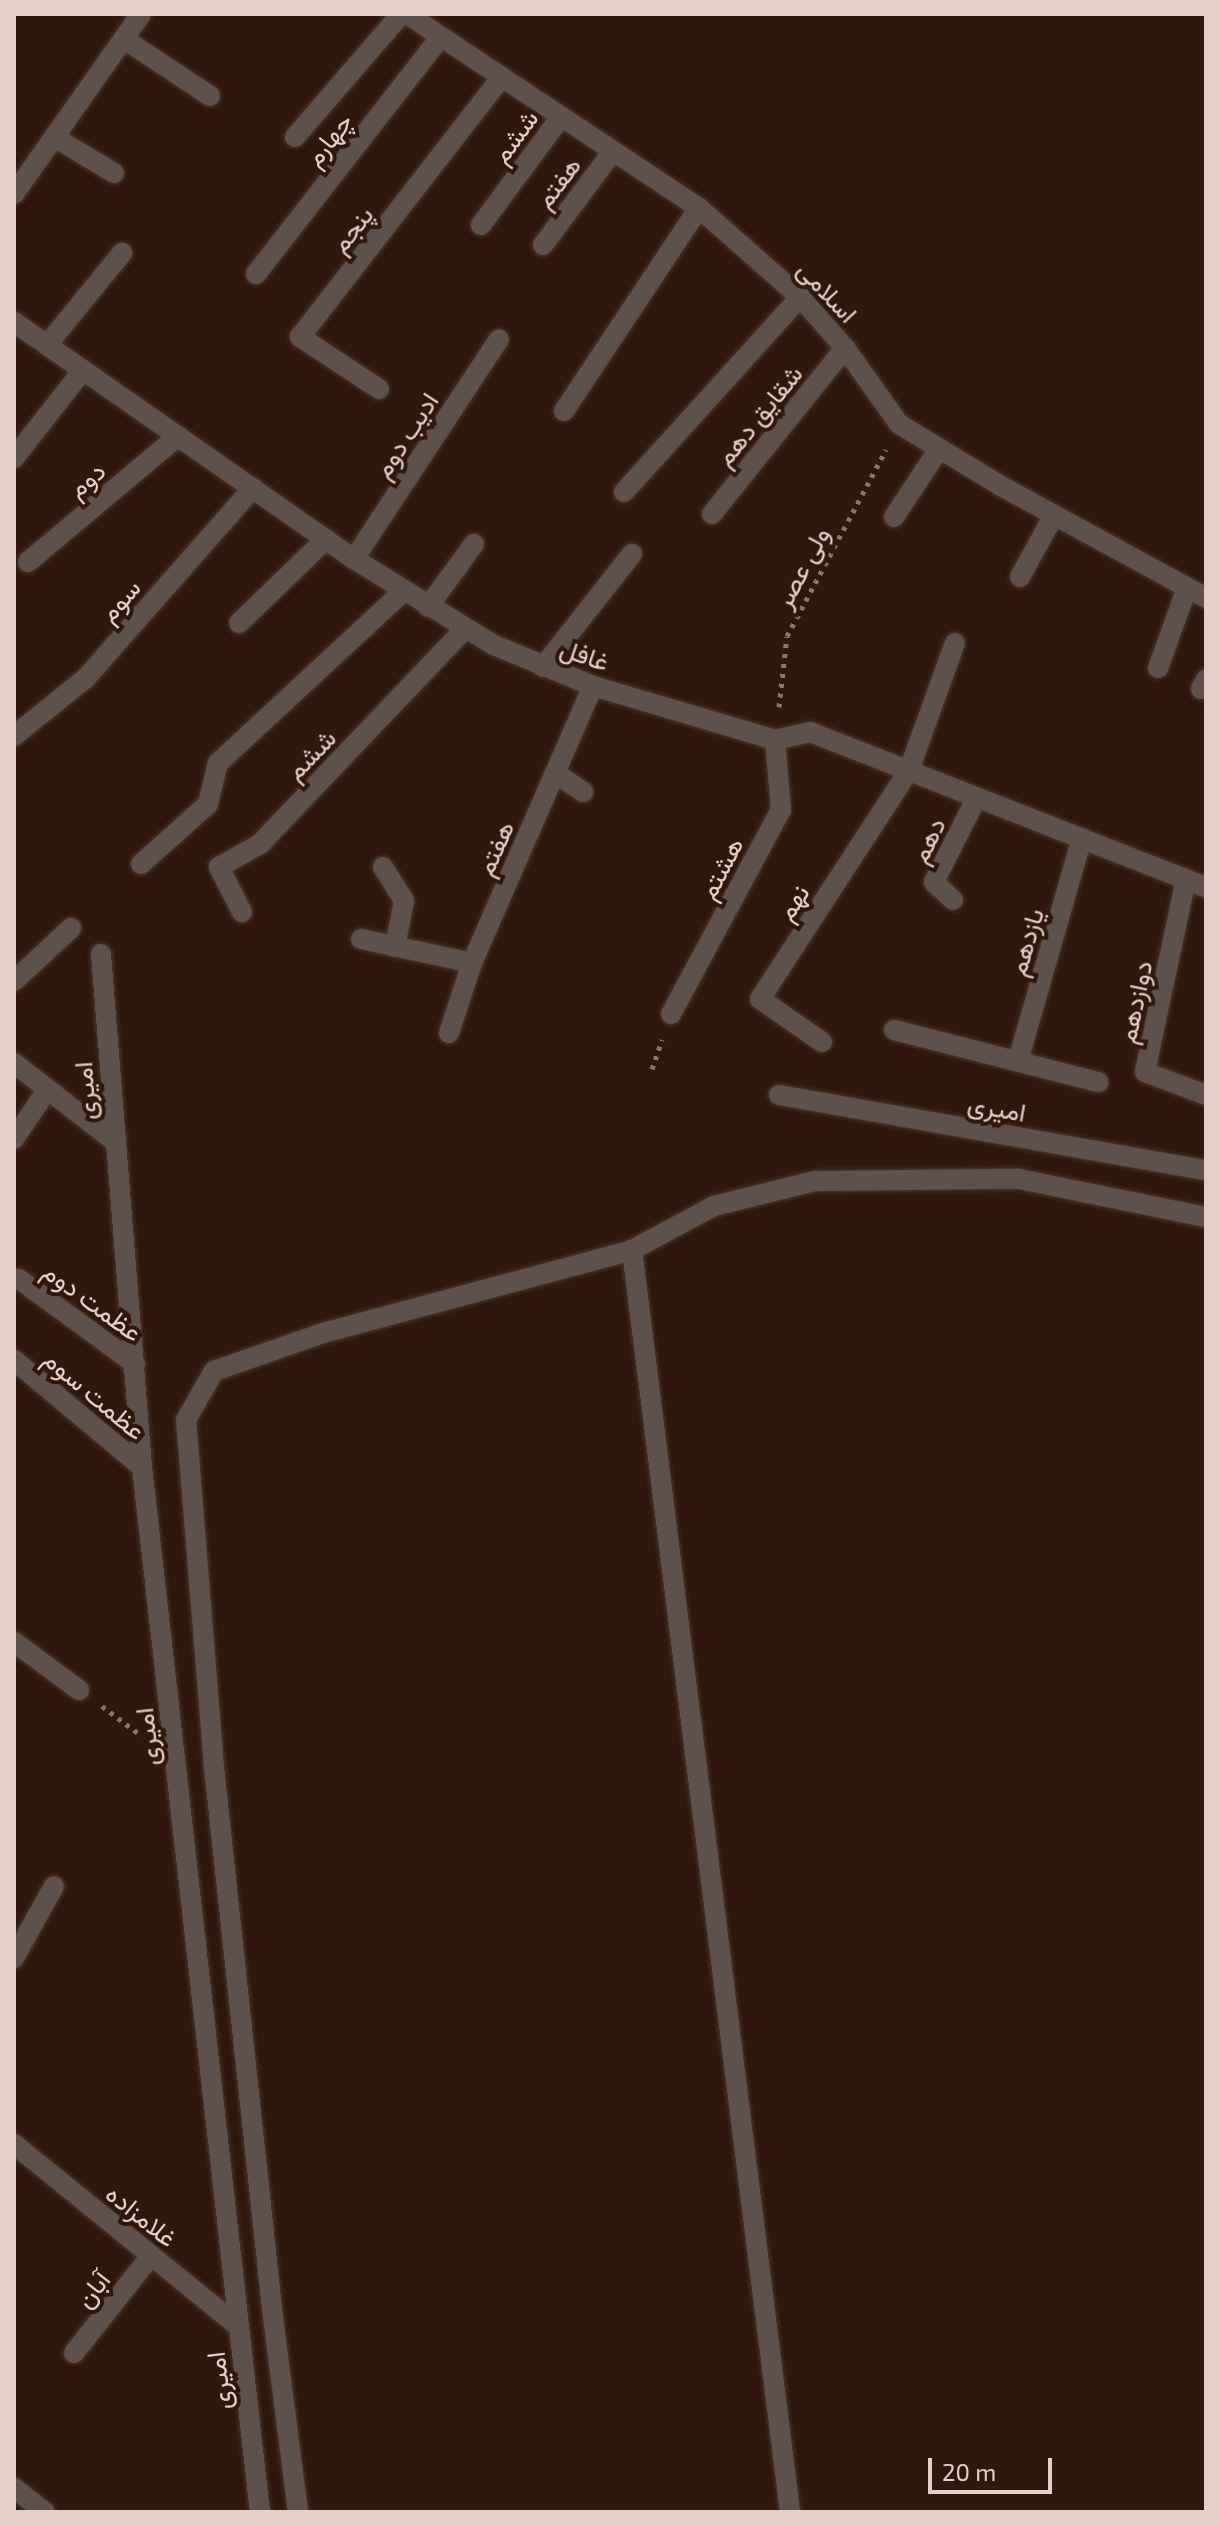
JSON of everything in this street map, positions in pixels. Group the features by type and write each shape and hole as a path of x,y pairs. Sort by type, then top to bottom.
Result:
{"street":[{"path":"14,194 141,14"},
{"path":"295,137 401,14"},
{"name":"اسلامی","path":"407,14 699,208 800,297 845,348 899,424 1054,515 1206,598"},
{"name":"چهارم","path":"256,274 441,36"},
{"path":"124,39 210,96"},
{"name":"پنجم","path":"379,389 300,337 502,77"},
{"name":"ششم","path":"481,225 561,117"},
{"path":"54,137 114,173"},
{"name":"هفتم","path":"543,245 613,151"},
{"path":"564,411 699,208"},
{"path":"47,345 122,253"},
{"path":"624,492 800,297"},
{"name":"غافل","path":"14,322 354,559 464,630 543,667 593,686 775,740 810,732 1206,887"},
{"name":"ادیب دوم","path":"354,559 499,339"},
{"name":"شقایق دهم","path":"712,514 845,348"},
{"path":"14,458 83,370"},
{"name":"دوم","path":"28,562 178,436"},
{"path":"894,517 939,449"},
{"name":"سوم","path":"14,736 86,678 253,488"},
{"path":"1020,577 1054,515"},
{"path":"239,623 326,539"},
{"path":"428,607 474,544"},
{"path":"543,667 632,554"},
{"path":"1158,668 1187,588"},
{"path":"141,864 208,804 218,763 404,591"},
{"name":"ششم","path":"242,912 219,867 260,844 464,630"},
{"path":"909,770 955,643"},
{"name":"هفتم","path":"449,1033 472,963 593,686"},
{"name":"هشتم","path":"671,1014 781,810 775,740"},
{"name":"نهم","path":"822,1042 760,999 909,770"},
{"path":"555,773 583,792"},
{"name":"دهم","path":"953,900 934,882 977,797"},
{"name":"یازدهم","path":"1018,1061 1082,838"},
{"path":"383,867 404,901 395,947"},
{"name":"دوازدهم","path":"1186,879 1145,1072 1206,1095"},
{"path":"14,981 71,928"},
{"path":"361,939 472,963"},
{"name":"امیری","path":"101,954 113,1140 142,1467 260,2512"},
{"path":"894,1030 1098,1082"},
{"path":"14,1063 113,1140"},
{"path":"14,1139 47,1090"},
{"name":"امیری","path":"779,1095 1206,1170"},
{"path":"298,2512 272,2308 214,1767 186,1420 214,1371 323,1333 632,1250 714,1206 815,1181 1019,1179 1206,1217"},
{"path":"632,1250 790,2512"},
{"name":"عظمت دوم","path":"19,1279 135,1364"},
{"name":"عظمت سوم","path":"14,1360 142,1467"},
{"path":"14,1642 79,1690"},
{"path":"14,1958 54,1886"},
{"name":"غلامزاده","path":"14,2144 238,2326"},
{"name":"آبان","path":"74,2353 151,2256"},
{"path":"14,2488 45,2512"}],"path":[{"name":"ولی عصر","path":"775,740 787,636 899,424"},
{"path":"79,1690 175,1761"}]}
